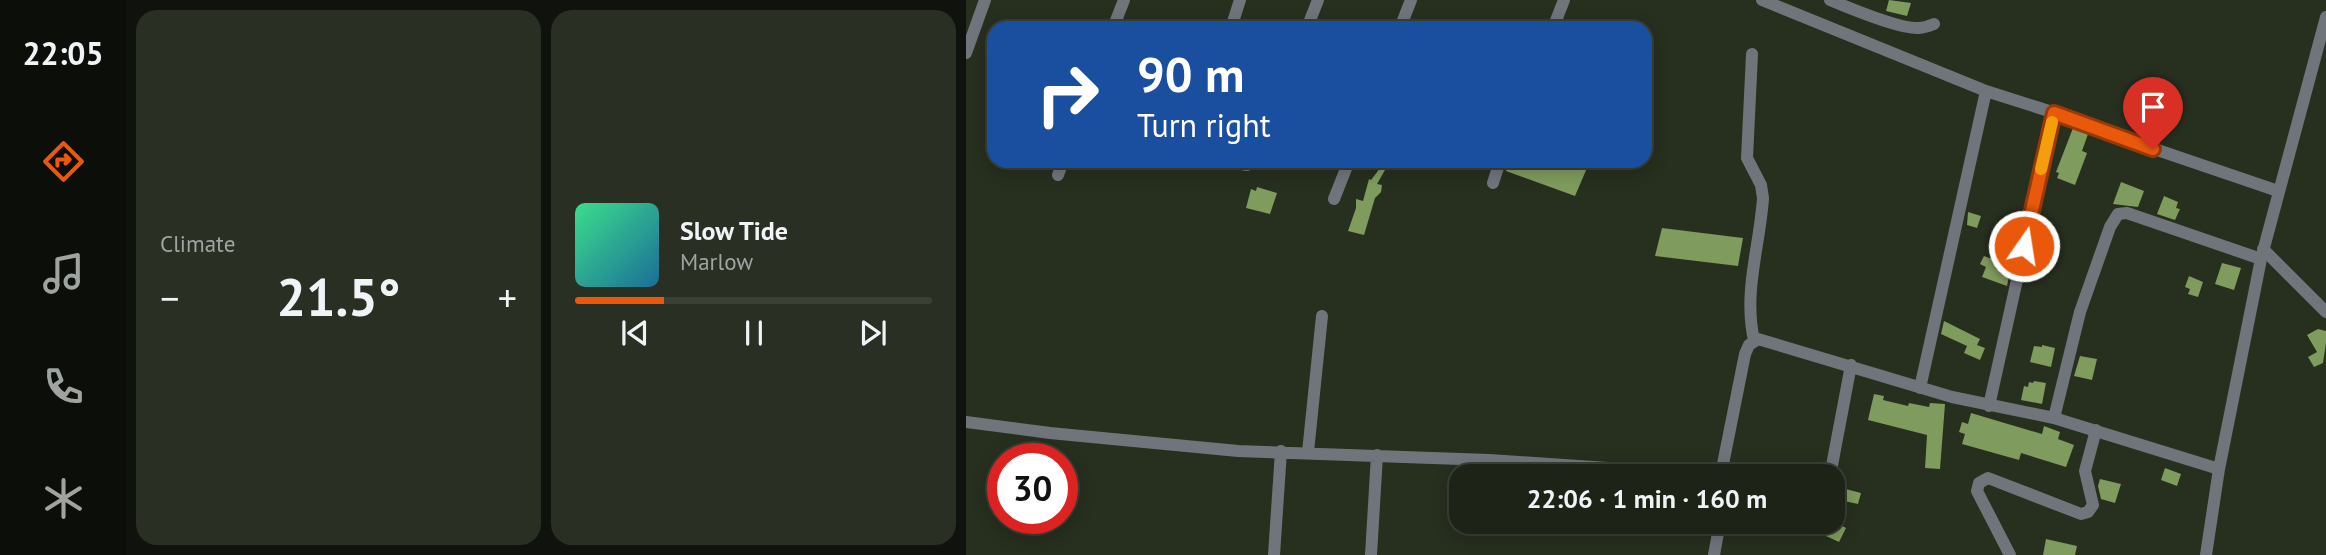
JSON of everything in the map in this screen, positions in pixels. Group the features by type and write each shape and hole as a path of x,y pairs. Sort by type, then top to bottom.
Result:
{"street":[{"path":"966,53 985,0"},
{"path":"1116,21 1124,0"},
{"path":"1234,21 1241,0"},
{"path":"1310,21 1318,0"},
{"path":"1403,21 1411,0"},
{"path":"1556,21 1564,0"},
{"path":"1762,0 1986,91 2278,191"},
{"path":"1830,0 1907,27 1919,28 1934,24"},
{"path":"2206,555 2219,469 2262,254 2326,17"},
{"path":"966,422 1211,449 1489,460 1711,475 1721,470 1723,464 1745,354 1754,340 1751,319 1752,279 1763,198 1762,185 1747,158 1752,54"},
{"path":"1920,388 1986,91"},
{"path":"1989,406 2054,113"},
{"path":"1058,175 1060,168"},
{"path":"1334,200 1346,168"},
{"path":"1493,183 1498,168"},
{"path":"2054,418 2080,312 2110,227 2118,214 2127,213 2262,254 2326,312"},
{"path":"1308,452 1322,316"},
{"path":"1754,340 1851,365 1920,388 1989,406 2054,418 2219,469"},
{"path":"1832,464 1851,365"},
{"path":"2010,555 1977,491 1979,483 1988,478 2081,514 2088,512 2093,500 2085,471 2096,430"},
{"path":"1275,555 1281,451"},
{"path":"1371,555 1377,455"},
{"path":"1714,555 1718,534"}],"building":[{"path":"1889,0 1911,3 1907,16 1886,11"},
{"path":"2073,128 2088,134 2082,151 2087,153 2075,185 2057,178 2059,173 2056,172"},
{"path":"1380,168 1385,170 1377,184 1382,185 1381,192 1375,198 1364,235 1348,231 1356,208 1356,199 1363,201 1369,179 1371,180"},
{"path":"1507,168 1587,168 1575,196 1506,171"},
{"path":"2121,182 2144,191 2138,207 2113,204"},
{"path":"1257,187 1277,193 1270,214 1246,208 1251,189 1256,191"},
{"path":"2164,196 2178,202 2176,208 2180,209 2175,220 2157,214"},
{"path":"1968,212 1981,216 1977,228 1967,225"},
{"path":"1662,228 1743,238 1738,266 1655,256"},
{"path":"1984,256 2011,266 2007,286 1982,277 1986,267 1980,264"},
{"path":"2222,263 2241,268 2234,290 2215,284"},
{"path":"2189,276 2203,282 2198,297 2188,294 2190,289 2185,287"},
{"path":"1944,321 1980,339 1977,345 1985,348 1980,360 1964,353 1967,346 1941,334"},
{"path":"2318,329 2326,331 2326,343 2323,363 2314,367 2308,357 2317,352 2307,335"},
{"path":"2034,346 2055,348 2051,367 2030,362"},
{"path":"2080,356 2097,359 2092,380 2074,376"},
{"path":"2029,382 2046,383 2042,404 2021,400 2024,386 2028,387"},
{"path":"1874,394 1884,396 1883,400 1908,406 1909,403 1929,407 1930,403 1945,404 1940,469 1925,468 1927,435 1868,420"},
{"path":"1971,413 2042,434 2044,426 2060,432 2058,439 2074,445 2066,467 2021,453 2019,460 1962,444 1965,434 1959,432 1962,422 1968,424"},
{"path":"2165,468 2181,474 2177,486 2161,480"},
{"path":"2100,479 2121,484 2115,503 2101,499 2098,486"},
{"path":"1845,489 1861,493 1858,504 1845,501"},
{"path":"1827,534 1843,534 1839,542 1826,536"},
{"path":"2046,539 2077,546 2075,555 2043,555"}],"slow traffic":[{"path":"2041,169 2052,122"}],"route":[{"path":"2024,246 2054,113 2153,149"}]}
